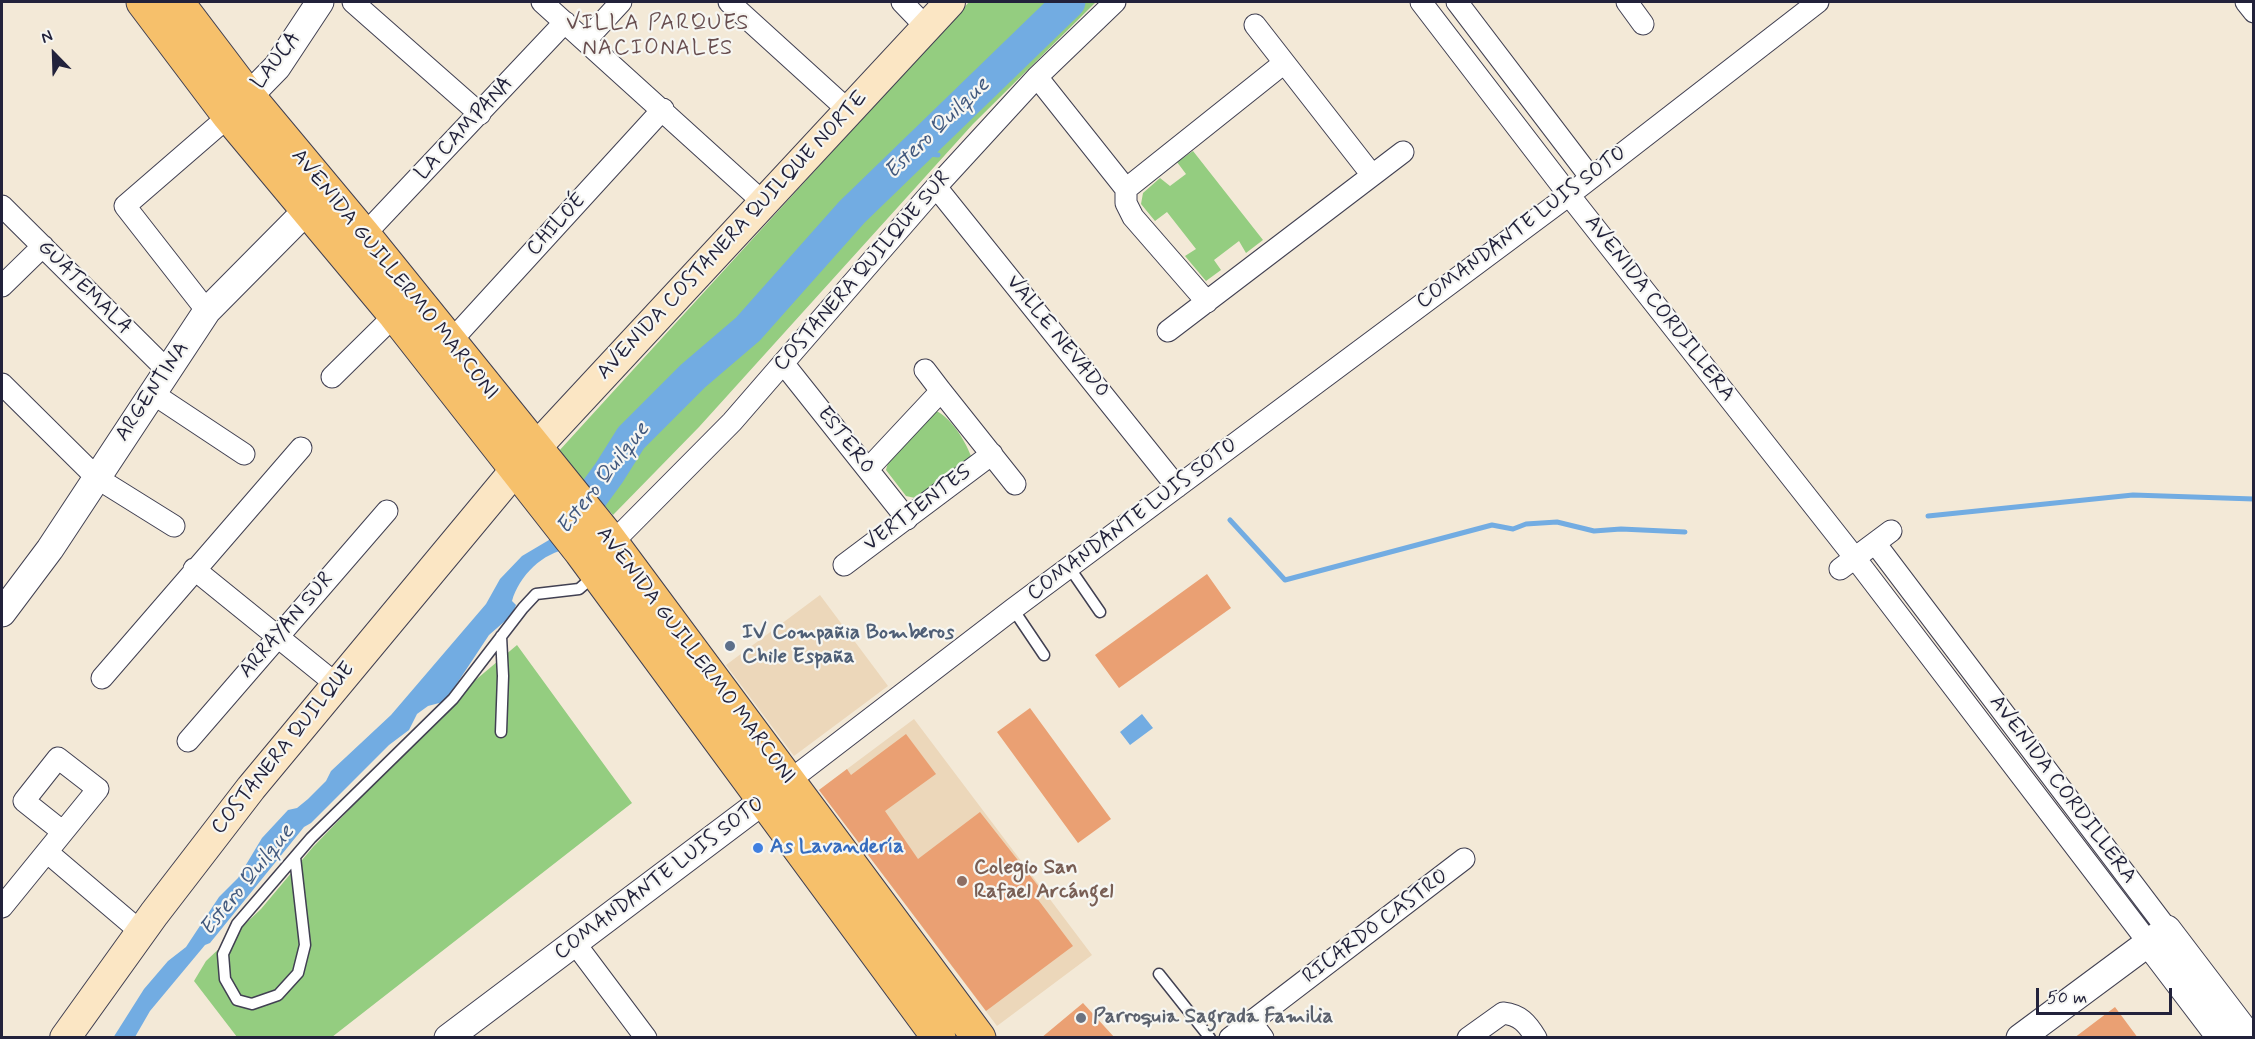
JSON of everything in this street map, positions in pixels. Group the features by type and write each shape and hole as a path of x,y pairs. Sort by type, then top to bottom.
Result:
{"main road":[{"name":"AVENIDA GUILLERMO MARCONI","path":"143,2 239,106 317,201 395,315 526,459 598,550 776,791 979,1038"},
{"name":"AVENIDA GUILLERMO MARCONI","path":"177,2 239,106"},
{"name":"AVENIDA COSTANERA QUILQUE NORTE","path":"526,459 950,2"},
{"name":"AVENIDA GUILLERMO MARCONI","path":"317,201 364,235 451,342 526,459"},
{"name":"COSTANERA QUILQUE","path":"65,1038 141,932 250,788 526,459"},
{"name":"AVENIDA GUILLERMO MARCONI","path":"776,791 939,1038"}],"street":[{"name":"LAUCA","path":"239,106 277,67 320,2"},
{"path":"353,2 480,114"},
{"path":"542,2 663,109 764,203"},
{"path":"586,40 621,2"},
{"path":"729,2 849,111"},
{"path":"902,2 927,28"},
{"name":"COSTANERA QUILQUE SUR","path":"598,550 732,422 936,187 1037,77 1115,2"},
{"name":"AVENIDA CORDILLERA","path":"1421,2 1847,563 2157,935 2250,1038"},
{"path":"1457,2 1591,178"},
{"path":"1627,2 1643,24"},
{"name":"COMANDANTE LUIS SOTO","path":"448,1038 1013,609 1569,195 1818,2"},
{"path":"2246,2 2253,12"},
{"name":"LA CAMPANA","path":"364,235 565,22"},
{"path":"1255,26 1372,175"},
{"path":"1126,189 1284,63"},
{"path":"1037,77 1126,189 1126,203 1133,217 1207,302"},
{"path":"207,311 125,206 239,106"},
{"name":"CHILOÉ","path":"451,342 663,109"},
{"path":"1168,331 1403,152"},
{"name":"VALLE NEVADO","path":"936,187 1178,487"},
{"name":"ARGENTINA","path":"6,596 50,549 207,311 317,201"},
{"name":"GUATEMALA","path":"2,206 167,370"},
{"path":"2,286 43,246"},
{"path":"332,377 395,315"},
{"name":"ESTERO","path":"783,363 907,519"},
{"name":"VERTIENTES","path":"925,370 1015,484"},
{"path":"2,384 97,478 174,526"},
{"path":"868,470 941,391"},
{"path":"152,393 244,454"},
{"path":"102,678 301,448"},
{"name":"VERTIENTES","path":"844,565 992,454"},
{"name":"ARRAYAN SUR","path":"188,741 387,512"},
{"name":"AVENIDA CORDILLERA","path":"1847,563 1883,537 2157,935 2221,1038"},
{"path":"194,569 336,684"},
{"path":"2,907 63,832"},
{"path":"47,852 141,932"},
{"name":"RICARDO CASTRO","path":"1230,1038 1257,1030 1464,860"},
{"path":"2020,1038 2157,935"},
{"path":"574,942 646,1038"},
{"path":"1468,1038 1503,1012 1515,1014 1528,1024 1536,1038"}],"lane":[{"path":"295,857 305,945 298,973 278,995 252,1004 237,1000 225,980 223,954 237,924 311,838 453,699 536,594 579,589 598,550"},
{"path":"1069,567 1100,612"},
{"path":"1013,609 1044,654"},
{"path":"501,636 503,676 501,732"},
{"path":"1159,974 1210,1038"}],"shaded area":[{"path":"820,595 888,686 794,756 726,665"},
{"name":"Colegio San Rafael Arcángel","path":"914,719 1092,955 997,1026 819,790"}],"green space":[{"path":"969,2 1096,2 973,124 699,427 613,515 558,452"},
{"path":"1193,151 1263,240 1246,253 1239,241 1214,260 1221,270 1206,281 1185,256 1196,249 1167,212 1155,221 1141,204 1143,193 1160,178 1170,186 1186,174 1177,162"},
{"path":"934,410 946,417 956,429 971,456 915,498 906,496 886,470 889,459"},
{"path":"517,645 632,803 332,1037 237,1037 194,981 206,961 261,909 313,847 472,683"}],"water":[{"path":"554,526 569,549 541,560 526,574 515,592 512,601 516,605 512,615 489,635 450,694 443,702 428,706 417,714 409,730 389,745 311,823 304,827 210,943 205,945 150,1011 135,1037 113,1038 144,989 168,961 186,947 219,897 238,878 262,838 288,810 297,808 308,799 326,781 331,771 391,715 486,604 500,579 522,556 549,540"},
{"path":"1142,714 1153,728 1130,745 1120,732"}],"building":[{"path":"1207,574 1231,608 1119,688 1095,655"},
{"path":"1030,708 1111,819 1078,843 997,732"},
{"name":"Colegio San Rafael Arcángel","path":"906,734 936,774 885,811 918,859 980,812 1043,892 1036,897 1073,946 986,1011 819,790 847,769 851,775"},
{"name":"Parroquia Sagrada Familia","path":"1083,1003 1115,1038 1041,1038"},
{"path":"2115,1007 2138,1038 2074,1038"}],"waterway":[{"name":"Estero Quilque","path":"568,529 609,473 631,438 693,376 748,329 852,212 1069,2"},
{"path":"915,152 938,155"},
{"path":"1928,516 2133,495 2254,499"},
{"path":"1230,520 1285,580 1492,525 1513,529 1526,524 1557,522 1594,531 1621,529 1685,532"}],"place":[{"name":"IV Compañia Bomberos Chile España","path":"730,646"},
{"name":"As Lavandería","path":"758,848"},
{"name":"Colegio San Rafael Arcángel","path":"962,881"},
{"name":"Parroquia Sagrada Familia","path":"1081,1018"}],"district":[{"name":"VILLA PARQUES NACIONALES","path":"658,36"}]}
